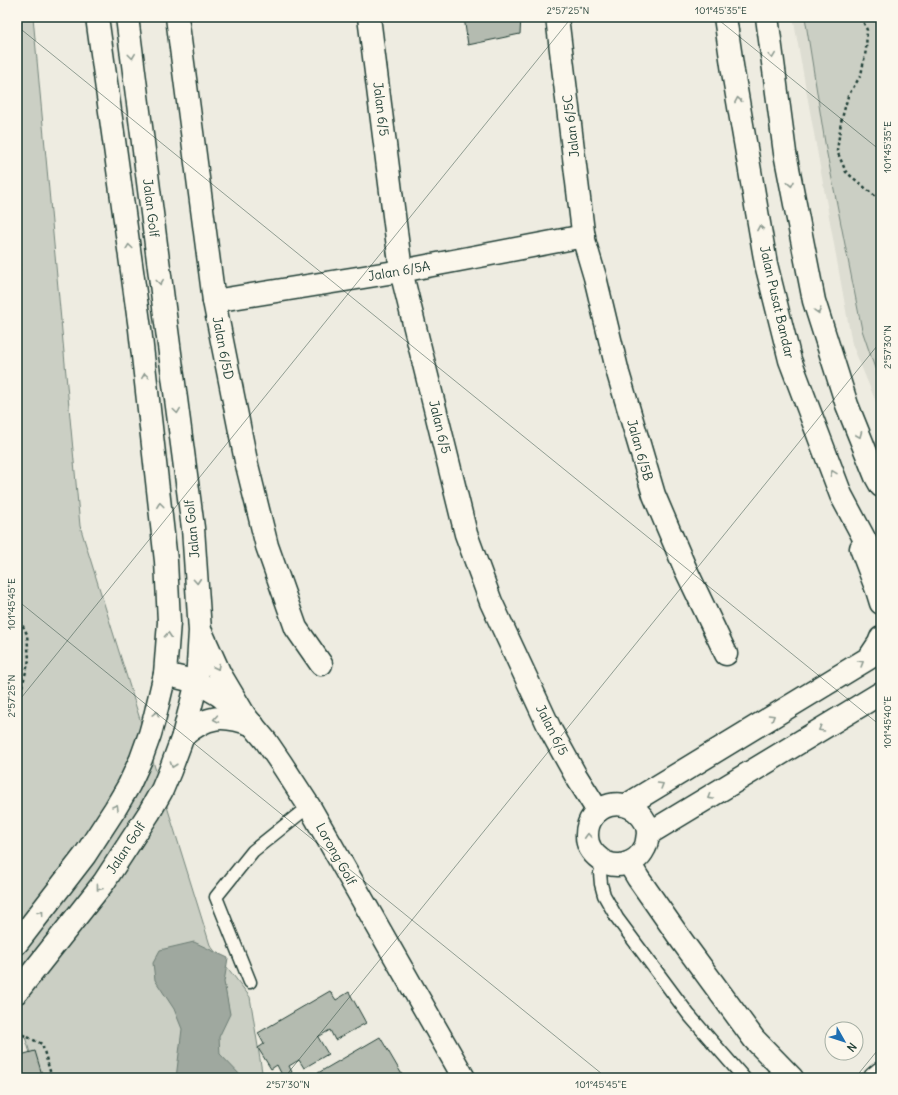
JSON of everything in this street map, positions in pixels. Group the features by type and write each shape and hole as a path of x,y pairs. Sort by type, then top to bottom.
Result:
{"street":[{"name":"Jalan Golf","path":"17,943 85,855 129,785 141,759 156,716 165,674 169,622 166,561 140,329 97,17"},
{"name":"Jalan Golf","path":"17,992 104,882 162,790 183,736 197,682 200,631 193,528 164,314 127,17"},
{"name":"Jalan 6/5D","path":"177,17 214,301 246,460 267,546 296,628 321,664"},
{"name":"Jalan 6/5","path":"369,17 402,271 466,534 491,602 550,729 576,776 598,811"},
{"name":"Jalan 6/5C","path":"557,17 584,236"},
{"name":"Jalan Pusat Bandar","path":"725,17 766,264 790,360 841,495 881,570"},
{"path":"767,17 785,153 814,301 847,405 881,486"},
{"name":"Jalan 6/5A","path":"214,301 402,271 584,236"},
{"name":"Jalan 6/5B","path":"584,236 618,373 654,495 685,568 726,654"},
{"path":"841,495 881,604"},
{"path":"200,631 220,674 249,720"},
{"path":"628,805 869,658 881,638"},
{"name":"Lorong Golf","path":"165,674 197,682 219,695 249,720 281,762 309,806 464,1078"},
{"path":"648,834 881,693"},
{"path":"183,736 194,727 209,720 223,718 249,720"},
{"path":"610,804 628,805 638,811 646,824 648,834 645,848 639,857 629,863 614,865 604,862 594,855 587,839 587,830 590,822 598,811 610,804"},
{"path":"629,863 682,941 754,1039 792,1078"},
{"path":"875,1078 881,1072"}],"lane":[{"path":"250,982 216,897 253,851 309,806"},
{"path":"604,862 600,873 601,884 604,895 617,918 689,1015 744,1078"}],"path":[{"path":"861,17 867,30 866,50 861,75 848,96 841,122 836,151 846,172 881,201"},
{"path":"17,198 19,200 19,276 17,281"},
{"path":"17,615 27,634 29,660 17,706"},
{"path":"17,1032 42,1044 52,1078"}],"shaded area":[{"path":"17,17 33,17 80,526 210,945 250,997 263,1078 38,1078 25,1037 17,1032"},
{"path":"793,17 881,17 881,414 852,344"},
{"path":"805,17 881,17 881,386 862,330 826,149"},
{"path":"194,942 228,958 224,982 230,1014 219,1037 220,1054 243,1078 176,1078 182,1029 174,1009 155,980 153,963 160,950"}],"building":[{"path":"464,17 521,17 520,34 468,45"},
{"path":"330,991 336,1000 349,992 366,1023 335,1040 330,1030 318,1037 328,1054 304,1068 299,1060 289,1066 292,1072 283,1077 277,1065 271,1069 258,1048 264,1044 258,1033"},
{"path":"380,1037 404,1078 314,1078 313,1076"},
{"path":"35,1051 43,1078 17,1078 17,1056"}]}
